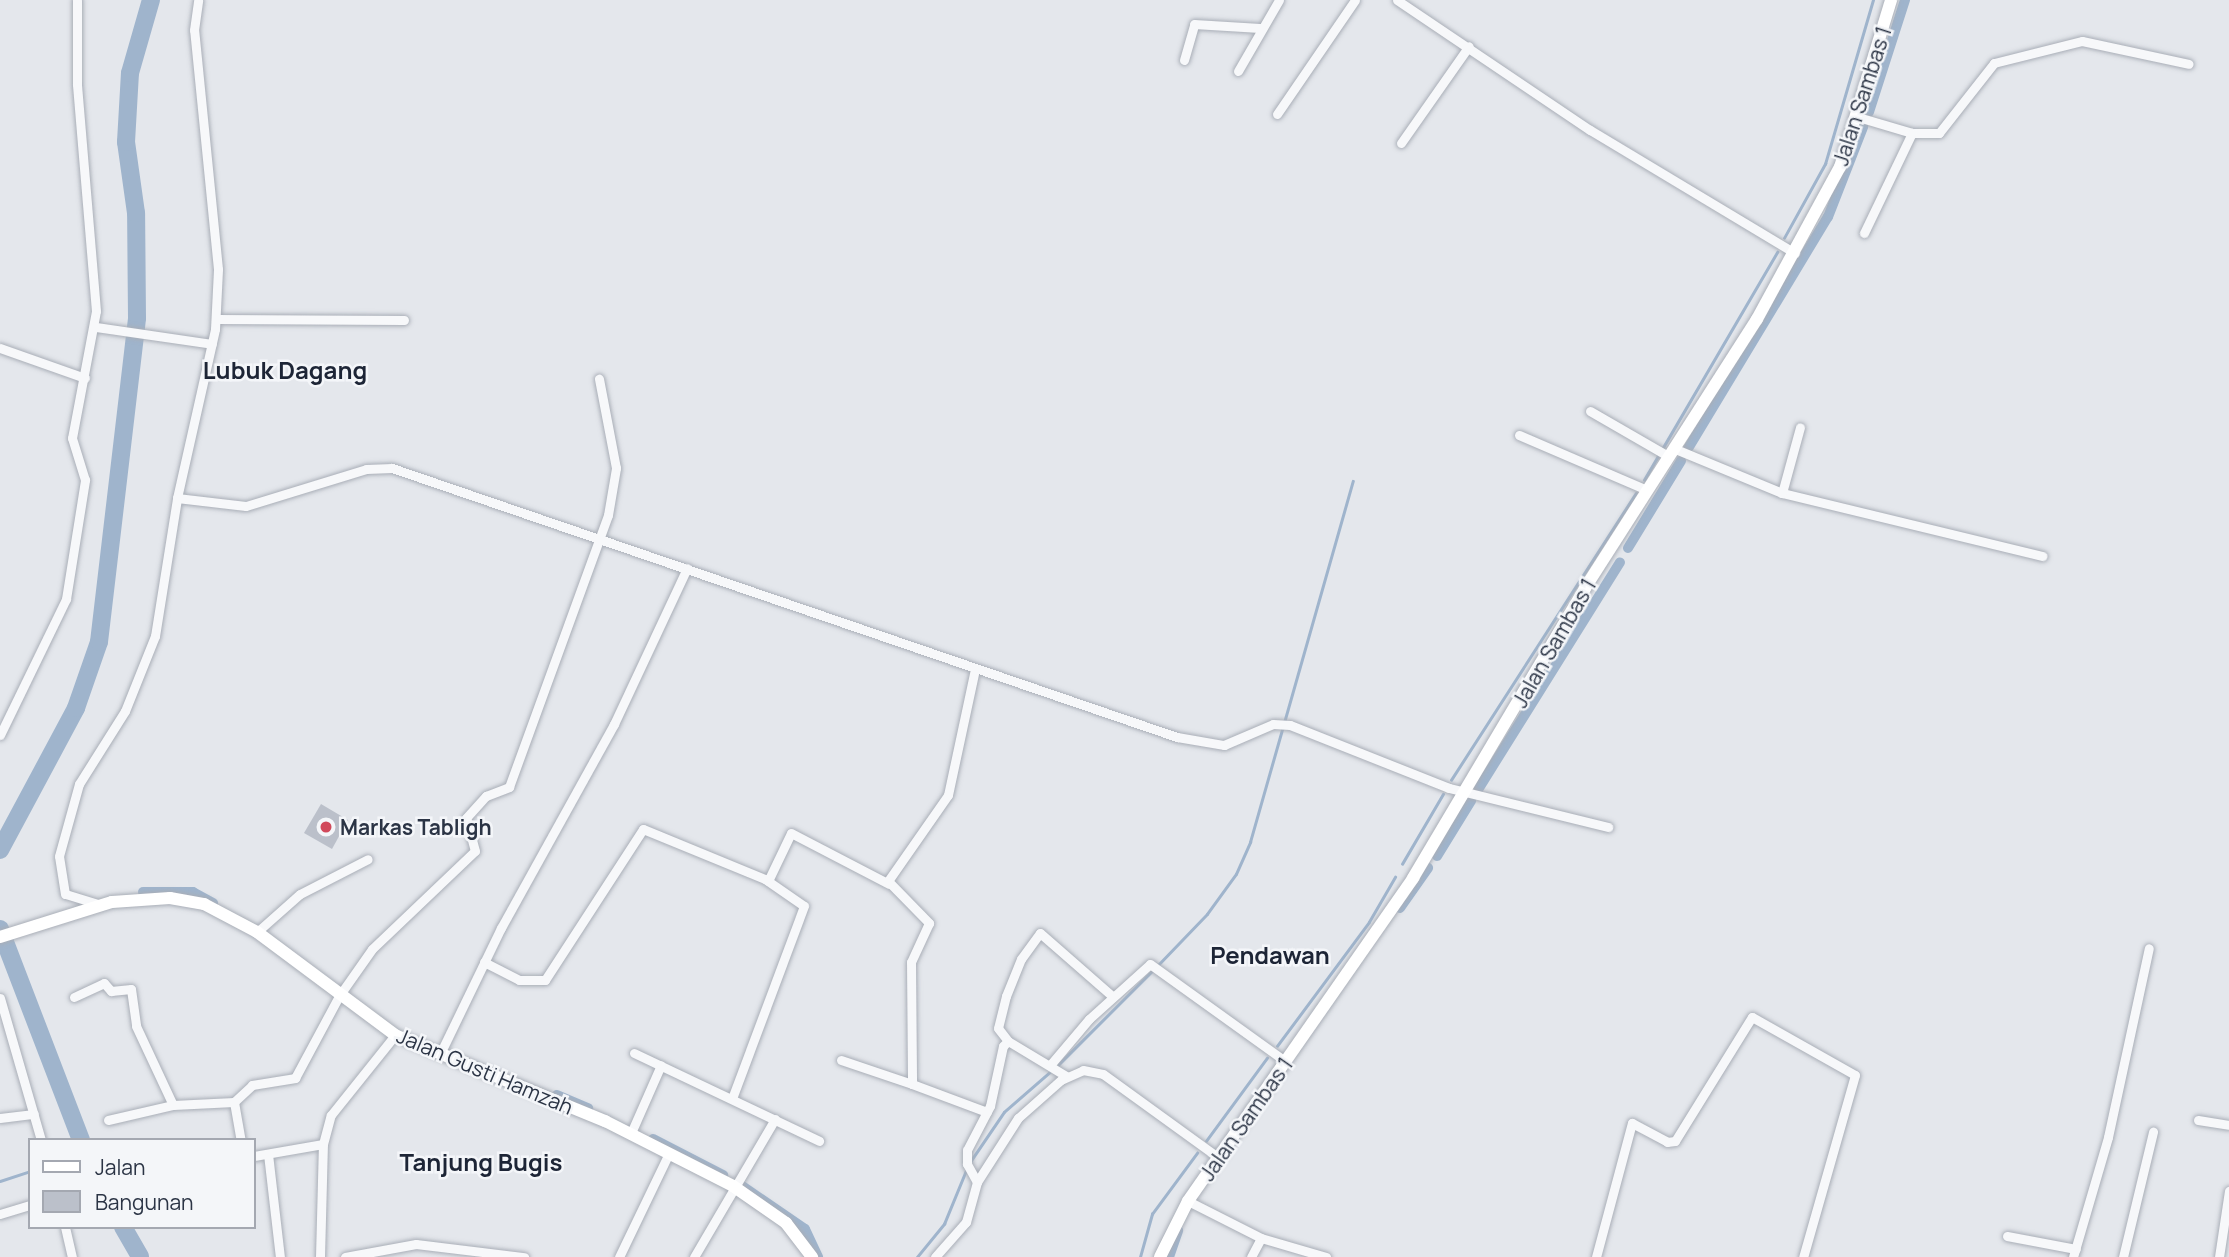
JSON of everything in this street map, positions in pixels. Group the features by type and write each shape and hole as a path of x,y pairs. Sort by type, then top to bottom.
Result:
{"street":[{"path":"0,735 59,622 76,557 85,470 72,438 96,327 76,85 77,0"},
{"path":"97,904 63,891 59,856 71,803 97,748 125,711 155,636 177,499 212,344 215,318 212,174 194,30 198,0"},
{"path":"1238,71 1260,28 1279,0"},
{"path":"1277,114 1355,0"},
{"path":"1397,0 1590,130 1795,253"},
{"name":"Jalan Sambas 1","path":"1160,1257 1188,1202 1466,793 1669,453 1795,253 1840,167 1858,117 1891,0"},
{"path":"1184,60 1194,23 1260,28"},
{"path":"1858,117 1912,133 1943,132 1999,61 2092,40 2189,64"},
{"path":"1401,143 1469,46"},
{"path":"1864,233 1912,133"},
{"path":"215,318 404,320"},
{"path":"96,327 212,344"},
{"path":"0,348 85,377"},
{"path":"108,1120 173,1105 234,1101 252,1085 295,1078 339,996 380,940 475,851 466,818 486,796 509,787 601,539 616,468 599,379"},
{"path":"1590,411 1643,442 1782,493 2043,555"},
{"path":"1782,493 1800,427"},
{"path":"1519,435 1647,490"},
{"path":"177,499 246,506 383,467 450,484 975,669 1204,744 1224,745 1286,724 1466,793 1608,827"},
{"path":"440,1054 484,962 614,724 687,568"},
{"path":"889,884 948,795 975,669"},
{"path":"484,962 519,980 545,980 643,829 768,881 804,906 733,1096"},
{"path":"768,881 791,833 889,884 929,923 911,962 912,1084"},
{"path":"257,932 300,894 368,859"},
{"name":"Jalan Gusti Hamzah","path":"0,937 97,904 187,900 257,932 339,996 395,1035 631,1133 733,1186 786,1223 812,1257"},
{"path":"1064,1075 1053,1065 1008,1041 998,1028 1006,996 1021,959 1040,933 1112,996"},
{"path":"2007,1236 2074,1253 2108,1137 2149,948"},
{"path":"1053,1065 1112,996 1150,964 1285,1061"},
{"path":"74,997 104,984 111,991 131,989 136,1026 173,1105"},
{"path":"0,998 40,1138"},
{"path":"1596,1257 1632,1123 1667,1142 1675,1141 1752,1017 1855,1075 1803,1257"},
{"path":"320,1257 324,1144 343,1097 395,1035"},
{"path":"975,1179 967,1164 967,1150 987,1112 999,1054 1008,1041"},
{"path":"634,1053 733,1096 819,1141"},
{"path":"841,1060 987,1112"},
{"path":"631,1133 661,1065"},
{"path":"935,1257 969,1216 975,1179 1018,1118 1064,1075 1097,1070 1219,1158"},
{"path":"234,1101 241,1138"},
{"path":"0,1118 34,1114"},
{"path":"694,1257 733,1186 775,1119"},
{"path":"2198,1120 2229,1125"},
{"path":"2123,1257 2153,1132"},
{"path":"256,1156 324,1144"},
{"path":"619,1257 669,1153"},
{"path":"268,1154 280,1257"},
{"path":"2219,1257 2229,1191"},
{"path":"1188,1202 1261,1238 1326,1257"},
{"path":"0,1214 28,1206"},
{"path":"65,1229 72,1257"},
{"path":"1251,1257 1261,1238"},
{"path":"345,1257 416,1244 524,1257"}],"building":[{"name":"Markas Tabligh","path":"321,804 348,820 332,849 304,833"}],"waterway":[{"path":"0,850 76,708 99,642 137,318 136,213 126,142 130,73 151,0"},
{"path":"1784,238 1825,164 1873,0"},
{"path":"1869,112 1905,0"},
{"path":"1689,447 1828,217 1863,127"},
{"path":"1644,480 1777,252"},
{"path":"1628,548 1681,461"},
{"path":"1157,966 1207,914 1236,874 1250,842 1353,481"},
{"path":"1451,780 1636,493"},
{"path":"1479,788 1620,562"},
{"path":"1402,864 1443,794"},
{"path":"1437,856 1471,801"},
{"path":"1400,908 1428,868"},
{"path":"1277,1046 1369,922 1395,877"},
{"path":"143,892 193,892 213,903"},
{"path":"0,929 80,1138"},
{"path":"1056,1067 1153,970"},
{"path":"1206,1141 1267,1058"},
{"path":"970,1162 1004,1112 1051,1071"},
{"path":"557,1095 588,1108"},
{"path":"653,1139 723,1175"},
{"path":"1140,1257 1152,1214 1197,1153"},
{"path":"917,1257 944,1224 967,1168"},
{"path":"0,1181 28,1172"},
{"path":"742,1186 805,1229 818,1257"},
{"path":"124,1229 140,1257"},
{"path":"1169,1257 1178,1231"}],"place":[{"name":"Markas Tabligh","path":"326,827"}],"district":[{"name":"Lubuk Dagang","path":"285,370"},
{"name":"Pendawan","path":"1270,955"},
{"name":"Tanjung Bugis","path":"481,1162"}]}
